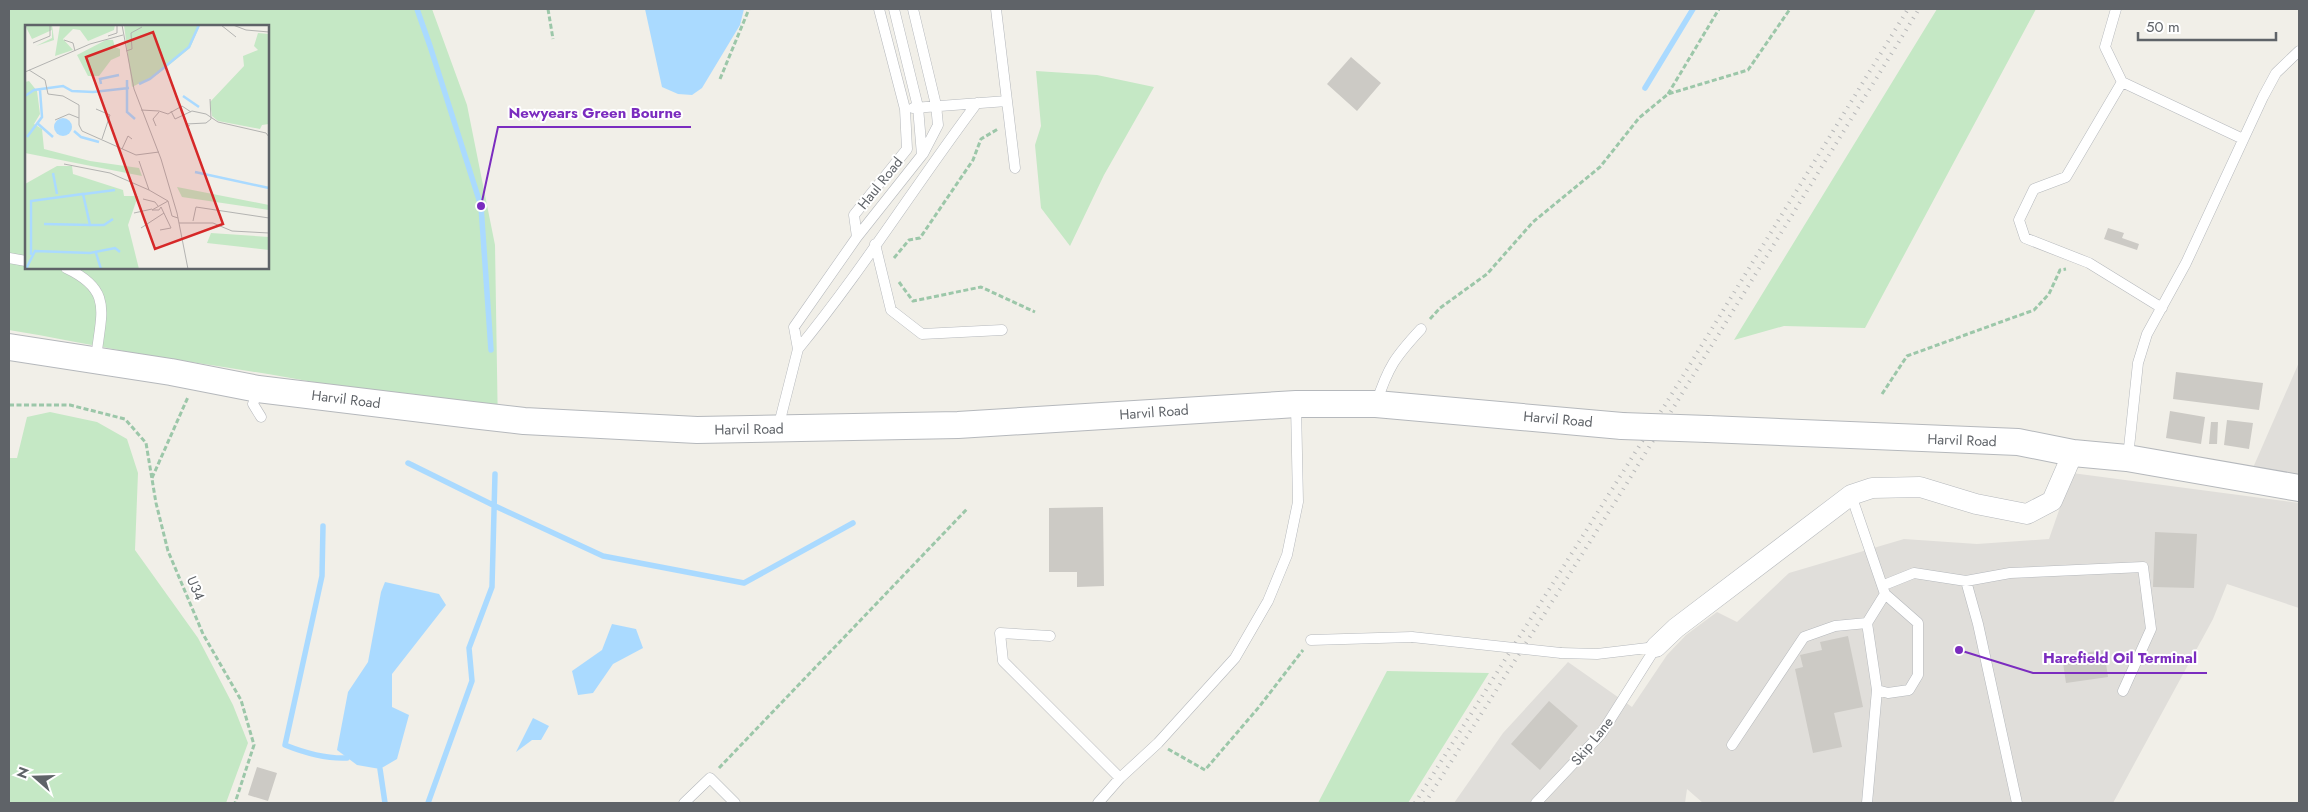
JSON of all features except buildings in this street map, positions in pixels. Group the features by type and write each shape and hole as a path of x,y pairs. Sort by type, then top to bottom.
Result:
{"street":[{"name":"Harvil Road","path":"9,347 197,377 258,389 524,421 697,430 778,429 958,425 1296,404 1376,404 1622,426 2018,442 2073,453 2128,458 2299,488"},
{"path":"1656,647 1684,622 1852,495 1872,488 1920,486 1976,504 2026,514 2052,501 2073,453"}],"lane":[{"name":"Haul Road","path":"857,237 854,215 906,149 905,109 879,9"},
{"path":"894,9 918,107 922,155"},
{"path":"778,429 798,349 794,327 857,237 922,155 938,125 936,105 912,9"},
{"path":"996,9 1016,168"},
{"path":"2116,9 2105,47 2122,82 2243,139"},
{"path":"2128,458 2138,364 2147,334 2186,263 2243,139 2276,73 2287,60 2299,51"},
{"path":"2122,82 2066,177 2034,189 2019,220 2025,238 2089,263 2162,308"},
{"path":"905,109 936,105 1007,101"},
{"path":"798,349 823,319 977,103"},
{"path":"875,244 891,310 922,334 1002,330"},
{"path":"9,258 25,261"},
{"path":"68,269 91,282 98,291 101,304 96,360"},
{"path":"1376,404 1387,371 1398,354 1421,329"},
{"path":"258,389 253,404 261,417"},
{"path":"1098,803 1120,778 1158,743 1235,658 1268,601 1286,555 1298,502 1296,404"},
{"path":"1852,495 1885,590 1918,623 1918,675 1910,690 1888,693 1877,690"},
{"path":"1867,803 1877,690 1866,623 1885,590 1914,573 1966,581 2010,573 2143,567 2151,629 2123,690"},
{"path":"1966,581 1978,624 2016,803"},
{"path":"1732,745 1804,638 1835,626 1866,623"},
{"path":"1050,636 1000,634 1003,661 1082,743 1120,778"},
{"path":"1311,640 1412,637 1561,653 1597,654 1656,647"},
{"name":"Skip Lane","path":"1536,803 1601,734 1656,647"},
{"path":"684,803 710,778 735,803"}],"path":[{"path":"548,9 553,39"},
{"path":"720,79 749,9"},
{"path":"1421,329 1440,308 1487,274 1533,222 1600,167 1639,118 1668,94 1719,9"},
{"path":"1668,94 1748,70 1790,9"},
{"path":"894,263 894,256 908,240 920,238 973,160 981,139 998,128 1010,127"},
{"path":"1882,394 1907,356 2034,310 2048,294 2060,270 2089,263"},
{"path":"895,276 913,301 981,287 1035,312"},
{"path":"152,479 197,377"},
{"name":"U34","path":"9,405 70,405 125,419 146,443 168,551 203,634 241,700 254,745 235,803"},
{"path":"710,778 967,509"},
{"path":"1158,743 1205,770 1259,707 1311,640"}],"shaded area":[{"path":"2299,362 2299,476 2252,470 2297,367"},
{"path":"2072,473 2299,503 2299,608 2227,584 2213,619 2113,803 1703,803 1687,789 1685,803 1454,803 1503,733 1568,662 1632,707 1667,655 1686,635 1717,612 1737,622 1789,573 1904,539 1977,544 2049,539"}],"green space":[{"path":"9,9 432,9 467,105 495,245 498,431 455,416 321,383 9,330"},
{"path":"1937,9 2036,9 1865,328 1784,326 1734,340"},
{"path":"1036,71 1097,75 1154,87 1104,175 1070,246 1041,208 1035,145 1041,126"},
{"path":"50,412 97,422 127,439 138,473 135,550 198,638 233,705 248,743 226,803 9,803 9,458 17,458 27,417"},
{"path":"1387,671 1489,673 1408,803 1318,803"}],"water":[{"path":"645,9 744,9 740,25 702,88 692,95 678,94 662,87"},
{"path":"385,582 439,594 446,605 392,674 392,707 409,715 397,759 380,769 357,765 337,750 348,692 368,662 381,592"},
{"path":"612,624 636,629 643,648 613,664 593,693 578,695 572,671 602,650"},
{"path":"533,718 549,726 541,740 532,740 516,752"}],"waterway":[{"path":"417,9 481,206 491,350"},
{"path":"1645,88 1693,9"},
{"path":"408,463 603,556 744,583 853,523"},
{"path":"428,803 472,681 469,648 492,587 495,474"},
{"path":"323,526 322,576 285,745 315,755 347,758"},
{"path":"380,769 385,803"}],"railway":[{"path":"1415,803 1670,397 1908,9"},
{"path":"1425,803 1622,491 1919,9"}],"place":[{"name":"Newyears Green Bourne","path":"481,206"},
{"name":"Harefield Oil Terminal","path":"1959,650"}]}
